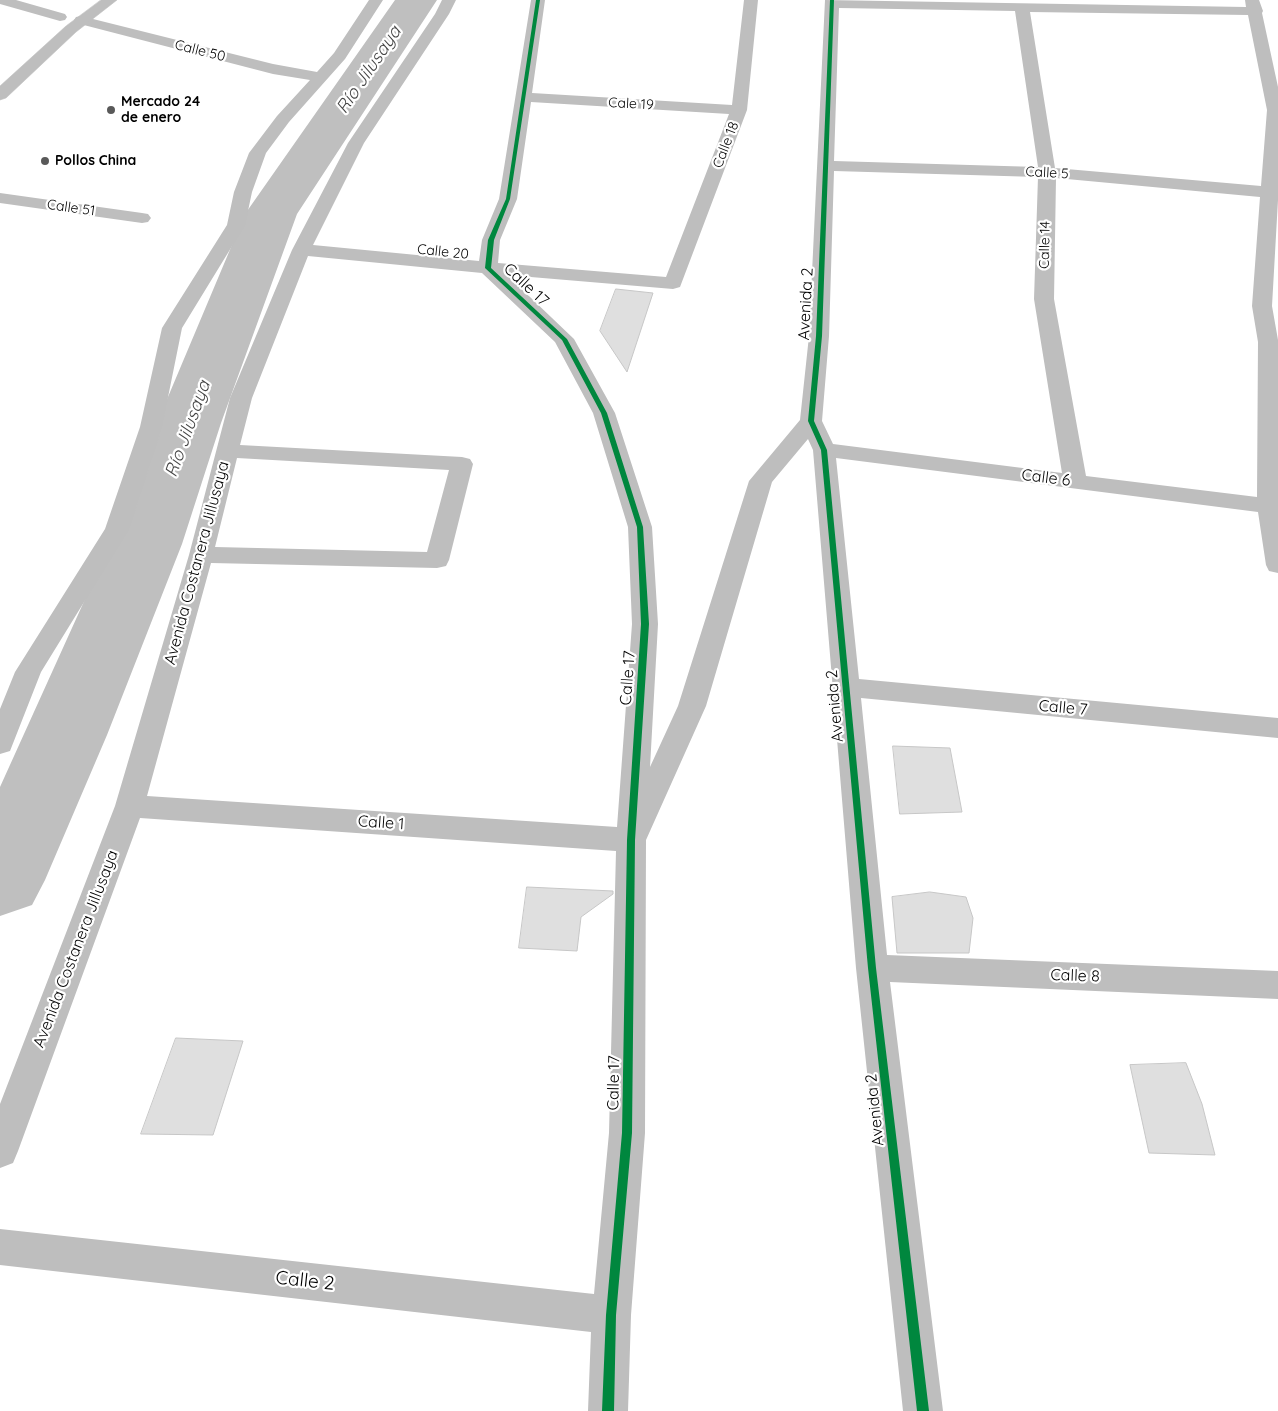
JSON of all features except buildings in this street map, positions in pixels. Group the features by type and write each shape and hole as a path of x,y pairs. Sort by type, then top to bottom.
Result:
{"street":[{"name":"Calle 50","path":"0,0 71,15 274,69 321,77"},
{"path":"49,28 71,15 110,0"},
{"path":"0,744 28,672 116,529 151,427 172,328 236,225 243,192 258,153 283,119 340,56 376,0"},
{"name":"Avenida Costanera Jillusaya","path":"0,1151 130,806 201,555 241,398 301,250 356,143 442,14 449,0"},
{"name":"Calle 17","path":"538,0 508,199 491,240 488,268 564,339 604,413 640,527 645,624 631,840 628,1134 611,1315 608,1411"},
{"name":"Calle 18","path":"673,283 739,110 751,0"},
{"path":"832,2 1022,8 1254,6 1276,110 1262,306 1273,343 1269,506 1278,564"},
{"name":"Avenida 2","path":"832,2 819,336 811,421 824,450 872,968 923,1411"},
{"name":"Calle 14","path":"1022,8 1046,172 1044,299 1075,482"},
{"path":"0,96 20,76 71,15"},
{"path":"22,54 37,41"},
{"path":"0,75 20,76"},
{"name":"Cale 19","path":"522,97 739,110"},
{"name":"Calle 5","path":"825,166 1046,172 1269,192"},
{"name":"Calle 51","path":"0,198 142,218"},
{"name":"Calle 20","path":"301,250 673,283"},
{"path":"631,840 692,706 761,480 811,421"},
{"name":"Calle 6","path":"824,450 1269,506"},
{"path":"201,555 437,560 462,464 228,451"},
{"name":"Calle 7","path":"847,687 1278,728"},
{"name":"Calle 1","path":"130,806 631,840"},
{"name":"Calle 8","path":"872,968 1278,985"},
{"name":"Calle 2","path":"0,1247 611,1315"}],"waterway":[{"name":"Río Jilusaya","path":"0,880 66,735 146,544 189,423 271,214 416,0"}],"cycle path":[{"path":"538,0 508,199 491,240 488,268 564,339 604,413 640,527 645,624 631,840 627,1133 611,1315 608,1411"},
{"path":"832,0 819,336 811,421 824,450 872,968 923,1411"}],"place":[{"name":"Mercado 24 de enero","path":"111,110"},
{"name":"Pollos China","path":"45,161"}]}
